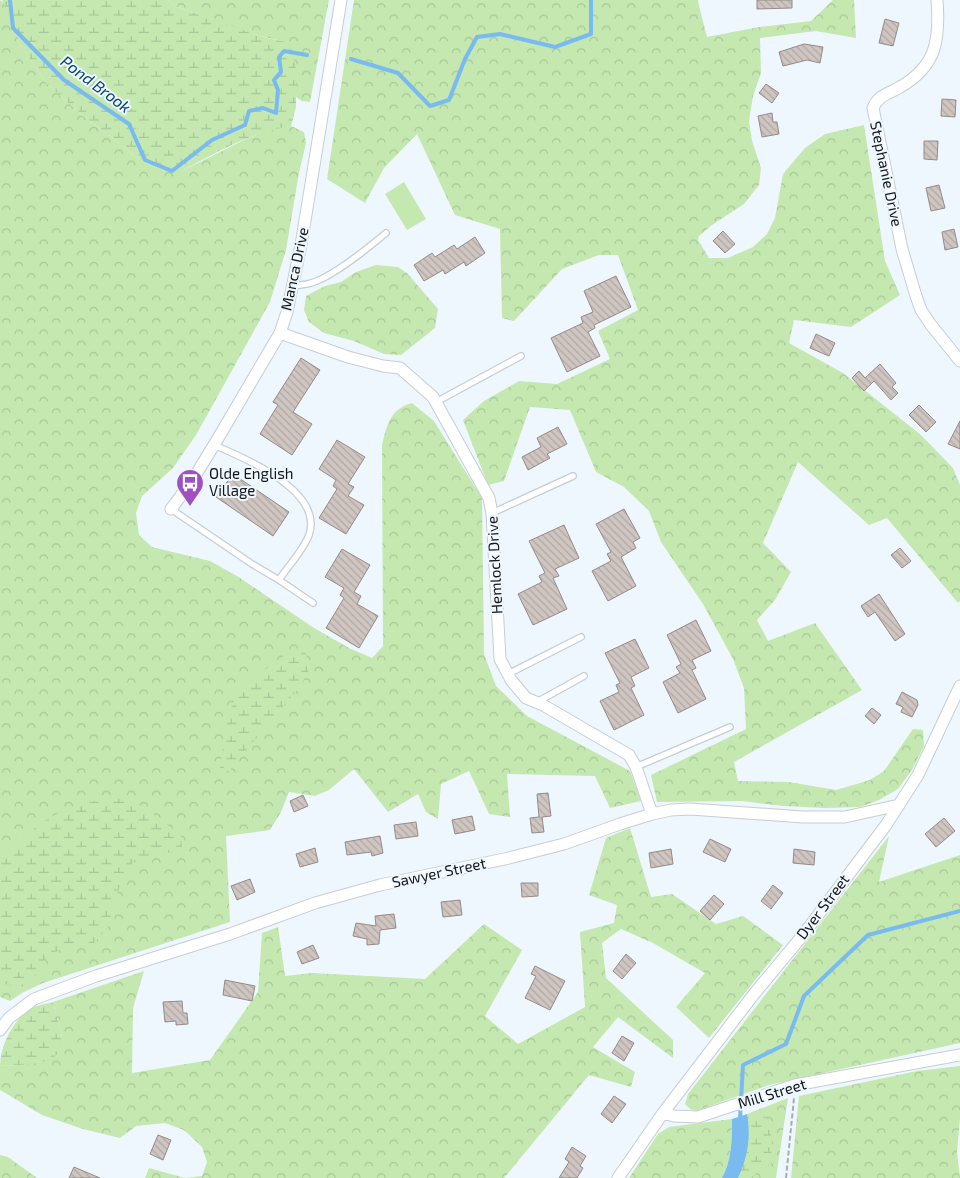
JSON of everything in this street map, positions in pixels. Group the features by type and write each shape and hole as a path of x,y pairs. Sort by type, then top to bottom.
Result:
{"street":[{"name":"Manca Drive","path":"171,509 192,481 280,333 292,286 307,206 341,0"},
{"name":"Stephanie Drive","path":"937,0 938,31 934,52 928,64 917,75 900,87 878,99 873,108 902,249 916,296 921,310 931,325 960,361"},
{"name":"Hemlock Drive","path":"280,333 356,359 400,368 433,397 489,498 492,513 500,658 511,680 526,698 537,702 630,755 652,814"},
{"name":"Dyer Street","path":"662,1113 754,994 803,935 886,825 918,775 960,686"},
{"name":"Sawyer Street","path":"0,1030 8,1018 34,999 96,976 230,934 315,903 380,885 509,858 564,844 652,814 671,810 699,810 803,817 845,817 899,805"},
{"name":"Mill Street","path":"662,1113 674,1116 698,1117 725,1110 796,1085 960,1055"},
{"path":"618,1178 662,1113"}],"lane":[{"path":"292,286 313,282 333,272 355,258 386,233"},
{"path":"436,402 521,356"},
{"path":"214,445 240,456 272,475 296,492 304,504 310,522 308,536 279,580"},
{"path":"492,513 573,476"},
{"path":"171,509 312,603"},
{"path":"508,674 581,637"},
{"path":"537,702 584,676"},
{"path":"636,767 730,727"}],"path":[{"path":"786,1178 796,1085"}],"green space":[{"path":"0,0 5,4 21,46 47,84 140,161 182,171 244,140 271,129 291,126 304,132 306,143 286,250 270,302 196,435 173,468 142,496 136,513 139,535 152,547 210,561 237,576 314,628 349,648 372,658 383,646 382,445 388,425 394,414 399,409 412,403 434,421 482,498 484,654 496,686 527,716 630,771 641,801 610,808 595,776 507,774 510,817 489,814 469,771 441,784 438,819 426,812 418,794 388,812 354,769 329,790 315,796 289,792 281,812 270,830 226,836 230,922 43,983 10,1001 0,997"},
{"path":"2,0 168,0 175,6 267,38 287,42 291,47 296,68 296,107 291,126 249,138 182,171 172,171 140,161 47,84 21,46"},
{"path":"168,0 329,0 310,102 302,101 296,97 296,68 287,42 230,26 175,6"},
{"path":"354,0 698,0 707,37 759,27 811,21 833,0 854,0 856,38 816,31 760,38 761,73 753,96 749,121 752,141 761,168 759,185 744,204 712,225 699,236 698,240 709,258 728,258 753,247 767,234 775,218 783,174 805,148 825,134 864,125 885,261 900,295 851,327 794,320 789,343 843,373 921,435 953,468 960,485 960,601 958,603 887,518 869,525 798,462 763,543 791,572 775,600 757,620 768,641 815,623 862,690 734,762 738,781 789,782 836,790 870,780 884,771 913,729 923,730 924,746 912,770 898,789 879,800 860,807 783,806 742,801 657,802 651,775 746,729 744,688 733,659 703,604 661,542 649,511 624,487 596,472 570,410 530,407 504,481 488,485 463,420 484,401 519,381 557,384 610,359 598,331 638,310 618,255 599,255 562,269 514,321 502,318 500,229 455,215 417,134 384,168 365,203 327,179"},
{"path":"404,182 426,219 407,230 385,194"},
{"path":"376,265 398,267 407,273 438,309 435,328 401,355 384,354 354,341 324,333 309,322 304,310 306,296 325,286 341,282 356,272"},
{"path":"293,651 305,652 310,668 301,685 230,770 223,773 220,767 228,718 238,690 276,661"},
{"path":"114,797 145,807 181,836 182,848 162,855 134,860 123,878 114,902 108,927 92,945 54,952 40,966 33,978 16,988 0,982 0,854 12,847 38,825 60,812"},
{"path":"630,828 651,897 672,894 716,924 743,916 783,945 709,1038 676,1007 705,973 653,943 621,929 602,943 606,978 673,1040 673,1058 618,1017 593,1047 635,1072 631,1087 589,1075 504,1178 185,1178 202,1176 207,1162 202,1147 184,1130 165,1123 136,1126 120,1138 83,1129 42,1115 0,1090 0,1066 26,1065 62,1037 53,1002 144,971 133,1008 132,1073 210,1060 258,992 262,933 278,927 285,976 312,973 425,979 484,924 522,950 485,1016 518,1044 585,1007 580,932 614,923 617,905 589,895 606,838"},
{"path":"889,836 879,882 960,855 960,1043 769,1085 696,1111 690,1109 685,1104 688,1094"},
{"path":"53,1002 62,1037 57,1054 51,1060 26,1065 0,1066 5,1042 18,1020 30,1009"},
{"path":"960,1066 960,1118 957,1152 960,1178 791,1178 799,1096 917,1071"},
{"path":"788,1098 776,1178 738,1178 749,1122 747,1114"},
{"path":"754,1111 762,1112 769,1124 772,1150 771,1164 750,1178 727,1178 740,1121"},
{"path":"732,1119 730,1157 722,1178 629,1178 658,1134 669,1127"},
{"path":"0,1155 8,1157 37,1178 0,1178"},
{"path":"149,1168 185,1178 145,1178"}],"water":[{"path":"747,1114 749,1138 738,1178 722,1178 730,1157 732,1119"}],"building":[{"path":"757,0 792,0 792,8 757,9"},
{"path":"885,19 899,23 893,46 879,43"},
{"path":"804,44 823,47 820,63 807,60 783,66 779,52"},
{"path":"766,84 779,93 772,103 759,93"},
{"path":"942,99 956,100 955,117 941,116"},
{"path":"772,113 773,122 777,122 779,134 762,137 758,116"},
{"path":"924,141 938,141 937,160 924,159"},
{"path":"939,185 945,208 931,211 926,188"},
{"path":"954,229 958,247 945,250 942,232"},
{"path":"723,231 735,244 725,253 713,241"},
{"path":"475,237 485,253 466,266 464,262 445,274 443,270 424,281 414,265 432,253 435,257 454,245 457,249"},
{"path":"616,276 631,307 594,325 595,328 588,332 600,356 567,372 551,338 583,323 581,317 593,312 584,291"},
{"path":"816,334 835,343 829,356 810,348"},
{"path":"301,358 320,370 293,412 312,424 292,455 260,434 278,405 273,402"},
{"path":"880,364 896,383 892,387 898,393 891,400 874,381 864,391 852,378 859,371 865,378"},
{"path":"919,405 936,422 926,432 909,415"},
{"path":"960,421 960,449 948,444"},
{"path":"558,427 567,444 547,454 550,458 528,470 522,457 541,447 537,438"},
{"path":"337,440 365,457 348,484 354,487 348,496 364,505 346,534 319,518 337,489 333,486 336,480 319,469"},
{"path":"233,474 289,512 273,536 216,497"},
{"path":"624,509 640,538 633,542 636,548 621,557 636,586 608,601 592,571 611,561 607,554 611,552 596,524"},
{"path":"564,525 579,558 555,569 559,576 553,578 567,609 533,625 518,594 542,582 539,576 545,573 529,541"},
{"path":"900,548 911,561 902,568 891,555"},
{"path":"342,549 370,565 354,592 361,596 357,604 378,616 359,648 326,628 344,598 340,595 344,588 325,577"},
{"path":"879,594 905,634 895,641 875,612 868,617 861,606"},
{"path":"696,620 711,651 692,660 696,668 692,670 706,699 678,713 663,682 680,673 676,667 681,664 667,635"},
{"path":"635,639 649,668 631,677 635,686 631,688 644,715 614,730 600,701 619,692 616,685 620,683 605,653"},
{"path":"902,692 917,700 918,705 912,717 901,712 903,707 896,704"},
{"path":"872,708 881,715 874,724 865,716"},
{"path":"548,793 551,816 542,817 544,832 532,833 530,818 539,817 537,794"},
{"path":"303,795 308,806 294,812 290,801"},
{"path":"472,816 475,830 455,834 452,820"},
{"path":"944,818 955,831 936,847 925,834"},
{"path":"416,822 418,836 396,839 394,825"},
{"path":"380,836 383,853 372,856 371,852 347,855 345,842"},
{"path":"710,839 731,849 725,862 703,852"},
{"path":"315,848 318,862 300,867 296,854"},
{"path":"671,849 673,864 651,868 649,853"},
{"path":"794,849 815,852 814,865 793,863"},
{"path":"250,879 255,892 237,900 231,886"},
{"path":"521,883 538,883 538,896 522,897"},
{"path":"773,885 783,893 771,909 761,901"},
{"path":"714,895 724,904 710,920 700,911"},
{"path":"460,900 462,915 443,917 441,902"},
{"path":"394,914 396,928 380,930 379,944 367,945 367,939 353,936 356,923 376,926 375,916"},
{"path":"313,945 319,958 302,964 297,952"},
{"path":"626,954 636,963 622,979 613,971"},
{"path":"535,966 565,981 550,1010 525,998 536,976 531,974"},
{"path":"225,980 255,986 252,1001 223,995"},
{"path":"182,1001 183,1013 187,1013 188,1024 176,1025 176,1021 165,1022 163,1002"},
{"path":"622,1036 634,1043 624,1061 612,1053"},
{"path":"614,1096 626,1104 612,1123 601,1114"},
{"path":"158,1135 171,1140 163,1160 150,1154"},
{"path":"572,1147 586,1156 580,1166 583,1168 577,1178 559,1178 569,1162 565,1159"},
{"path":"74,1167 100,1178 69,1178"}],"waterway":[{"name":"Pond Brook","path":"10,0 13,28 64,80 129,124 145,160 172,171 212,140 245,125 249,111 263,108 276,113 278,90 274,80 281,72 279,57 284,51 307,55"},
{"name":"Pond Brook","path":"351,59 398,73 430,106 449,100 465,59 477,37 500,34 555,47 591,34 591,0"},
{"path":"740,1119 743,1065 786,1044 804,996 868,935 960,911"}],"place":[{"name":"Olde English Village","path":"190,507"}]}
